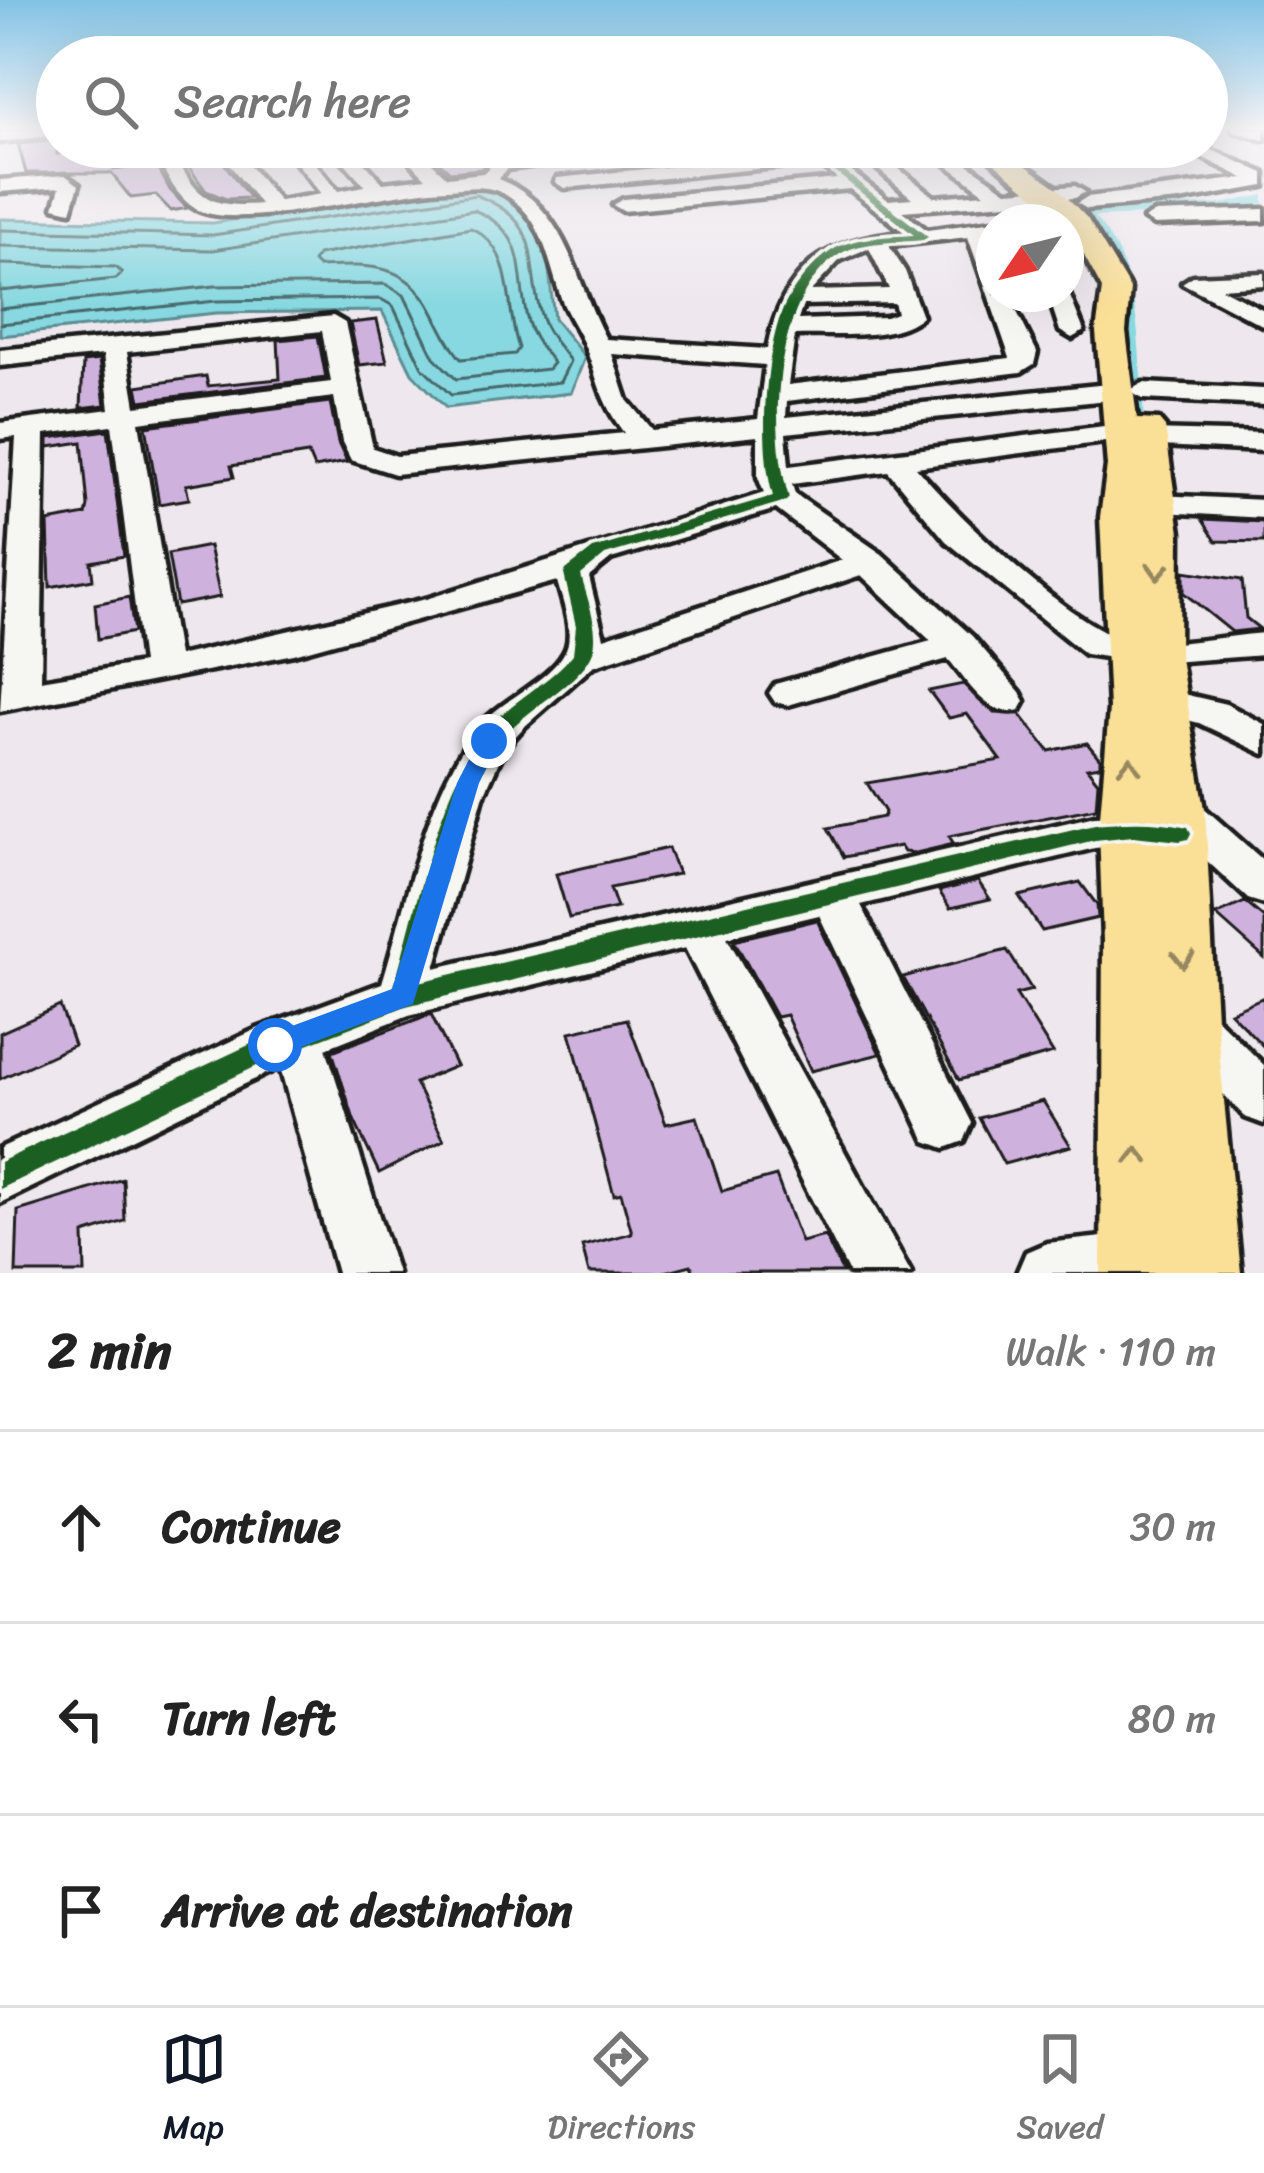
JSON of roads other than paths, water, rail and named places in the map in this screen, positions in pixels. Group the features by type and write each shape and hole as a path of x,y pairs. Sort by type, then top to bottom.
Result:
{"main road":[{"path":"1046,186 1073,204"},
{"path":"1084,214 1133,268 1132,413 1120,517 1148,667"},
{"path":"1132,413 1157,504 1148,667 1155,826 1140,1268"},
{"path":"1155,826 1184,1018 1203,1273"}],"street":[{"path":"64,207 68,186"},
{"path":"186,186 208,208 272,206 401,186"},
{"path":"256,186 272,206"},
{"path":"324,186 332,196"},
{"path":"508,186 538,213 557,242 580,319 597,346 614,400 646,442"},
{"path":"623,205 820,186"},
{"path":"861,186 923,237"},
{"path":"909,186 930,203"},
{"path":"988,186 1003,197"},
{"path":"1084,206 1228,186"},
{"path":"887,206 1003,197 1056,204"},
{"path":"1084,207 1264,214"},
{"path":"1234,216 1264,234"},
{"path":"976,230 876,242 832,255 788,328 774,429 777,488 870,561 958,644 1006,701"},
{"path":"597,346 902,321 910,316 905,296 876,242"},
{"path":"1263,280 1193,283 1264,319"},
{"path":"777,394 1021,364 1024,352 1005,312"},
{"path":"1065,312 1072,331"},
{"path":"0,358 333,323 343,388 361,454 375,463 395,465 774,429 1071,392 1132,413 1264,442"},
{"path":"114,346 162,670"},
{"path":"343,388 16,429 11,698 396,620 581,562 777,488 1132,413 1264,397"},
{"path":"895,461 957,534 1099,646 1148,667 1212,713 1264,741"},
{"path":"1157,504 1264,509"},
{"path":"403,996 468,783 489,741 522,703 581,658 870,561"},
{"path":"581,562 572,574 586,641 581,658"},
{"path":"788,693 958,644"},
{"path":"1148,667 1264,644"},
{"path":"0,1176 297,1037 403,996 1095,832 1155,826 1264,887"},
{"path":"832,894 945,1124"},
{"path":"698,926 881,1273"},
{"path":"1184,1018 1264,1100"},
{"path":"297,1037 367,1273"},
{"path":"1047,1273 1140,1268"}],"water":[{"path":"454,186 504,191 521,204 546,241 554,319 585,357 571,393 446,408 412,373 382,311 216,313 0,336 0,219 213,223"}],"waterway":[{"path":"1053,186 1100,232 1115,258 1129,323 1135,419"},
{"path":"1085,213 1220,208 1264,199"}]}
